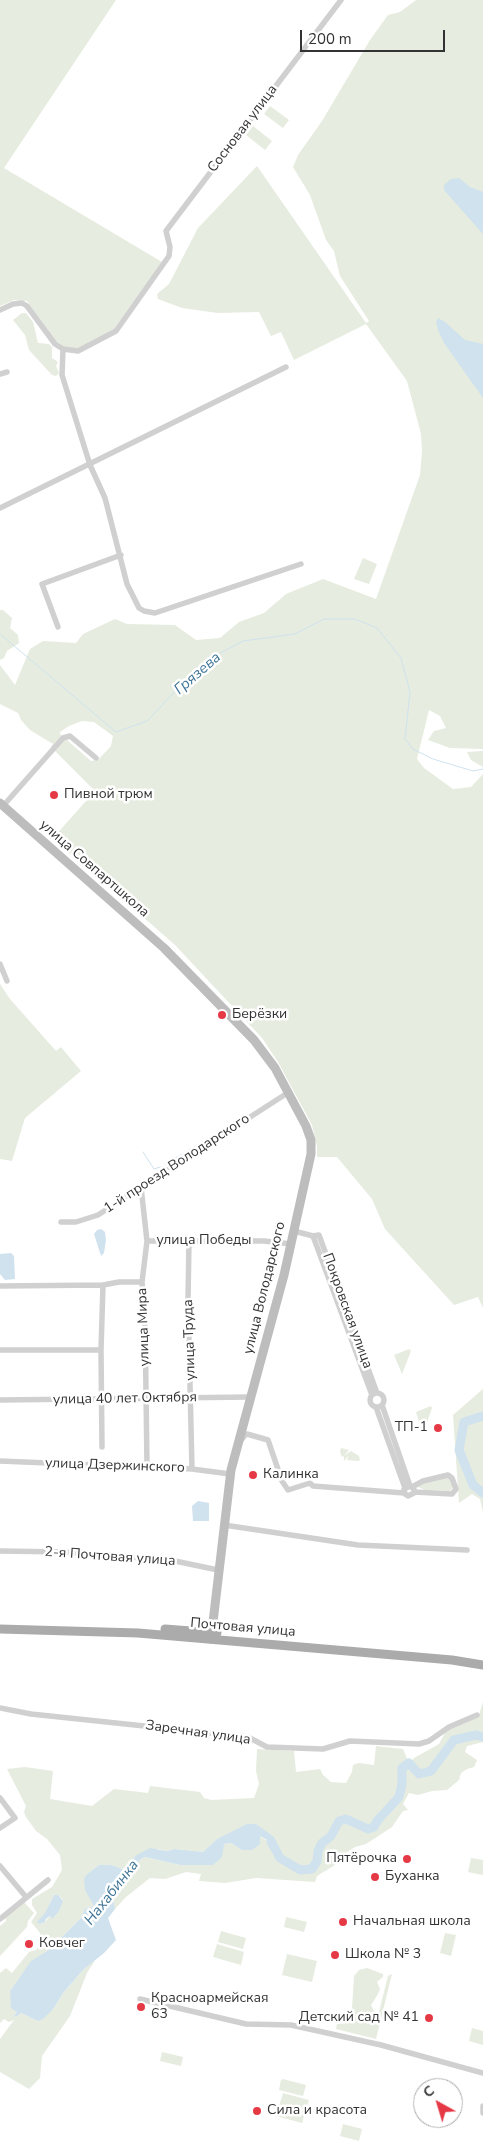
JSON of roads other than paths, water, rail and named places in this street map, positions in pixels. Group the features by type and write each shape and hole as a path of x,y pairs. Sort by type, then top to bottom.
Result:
{"main road":[{"name":"Почтовая улица","path":"0,1624 113,1627 483,1659"},
{"name":"Почтовая улица","path":"0,1629 211,1636 452,1660 483,1665"}],"street":[{"name":"Сосновая улица","path":"63,349 78,352 116,331 170,256 166,231 341,0"},
{"path":"0,310 13,304 22,303 27,306 55,344 63,349 62,375 90,465 105,498 127,584 139,608 155,613 301,564"},
{"path":"0,508 286,367"},
{"path":"0,374 7,372"},
{"path":"58,627 42,584 121,555"},
{"path":"2,805 63,738 70,736 96,758"},
{"name":"улица Совпартшкола","path":"2,805 196,980"},
{"path":"0,964 7,981"},
{"name":"улица Володарского","path":"196,980 263,1050 289,1092 309,1133 312,1147 273,1320 230,1472 211,1636"},
{"name":"1-й проезд Володарского","path":"61,1222 76,1222 98,1215 289,1092"},
{"name":"улица Мира","path":"141,1187 147,1241 142,1282 146,1315 147,1468"},
{"name":"Покровская улица","path":"294,1231 316,1236 374,1394 370,1403 379,1406"},
{"name":"улица Победы","path":"147,1241 264,1241 291,1244"},
{"name":"улица Труда","path":"189,1241 188,1300 192,1469"},
{"path":"0,1286 103,1285 119,1282 142,1282"},
{"path":"102,1447 101,1350 103,1285"},
{"path":"0,1350 101,1350"},
{"name":"Покровская улица","path":"374,1394 383,1397 379,1406 409,1489"},
{"name":"улица 40 лет Октября","path":"0,1400 250,1397"},
{"path":"230,1472 235,1471 243,1437 247,1434 266,1439 270,1442 282,1481 288,1490 310,1483 313,1486 409,1489 452,1494 456,1489 452,1478 448,1475 423,1481 409,1489"},
{"name":"улица Дзержинского","path":"0,1461 230,1472"},
{"path":"224,1525 358,1545 467,1550"},
{"name":"2-я Почтовая улица","path":"0,1551 64,1552 120,1556 175,1561 218,1570"},
{"name":"Заречная улица","path":"0,1708 31,1714 248,1737 267,1747 324,1749 350,1741 419,1744 429,1741 449,1727 477,1715"},
{"path":"0,1798 15,1818 0,1828"},
{"path":"0,1866 26,1897"},
{"path":"0,1919 48,1880"},
{"path":"140,1999 246,2024 291,2025 381,2045 483,2073"},
{"path":"483,2106 483,2113"}],"water":[{"path":"459,178 470,187 483,192 483,234 444,190 444,185 451,179"},
{"path":"438,318 465,340 483,344 483,398 444,343 436,322"},
{"path":"101,1229 105,1232 106,1240 104,1253 101,1256 94,1234 97,1230"},
{"path":"11,1253 14,1256 15,1279 5,1280 0,1274 0,1254"},
{"path":"198,1501 209,1503 209,1521 193,1521 192,1506"},
{"path":"247,1824 256,1824 274,1837 277,1848 276,1857 268,1846 267,1840 260,1836 260,1844 252,1850 242,1850 231,1843 224,1844 222,1857 213,1865 180,1865 145,1857 141,1859 133,1868 128,1882 113,1898 115,1909 108,1918 116,1940 104,1953 83,1970 63,1993 54,2008 43,2019 38,2021 21,2013 16,2017 14,2016 17,2012 11,2008 10,1991 31,1961 49,1950 80,1919 85,1909 94,1906 85,1890 84,1879 86,1875 99,1865 111,1865 122,1869 129,1867 135,1856 150,1848 167,1851 175,1849 203,1852 217,1839"},
{"path":"54,1895 58,1895 63,1901 59,1911 52,1919 50,1916 45,1922 40,1924 37,1922 45,1913"}],"waterway":[{"name":"Грязева","path":"0,634 116,732 147,721 184,682 213,657 243,641 295,634 324,619 355,619 377,628 401,658 410,692 405,739 413,749 433,759 473,771 483,769"},
{"path":"165,1164 201,1143"},
{"path":"143,1152 154,1169 160,1167"},
{"name":"Нахабинка","path":"483,1416 464,1422 459,1450 473,1485 483,1493"},
{"name":"Нахабинка","path":"271,1841 280,1858 300,1870 312,1869 317,1861 318,1851 322,1843 331,1836 339,1821 346,1819 368,1829 374,1827 377,1821 399,1797 402,1784 402,1768 409,1763 419,1774 431,1771 454,1740 476,1735 483,1737"}],"place":[{"name":"Пивной трюм","path":"54,795"},
{"name":"Берёзки","path":"222,1015"},
{"name":"ТП-1","path":"438,1428"},
{"name":"Калинка","path":"253,1475"},
{"name":"Пятёрочка","path":"407,1859"},
{"name":"Буханка","path":"375,1877"},
{"name":"Начальная школа","path":"343,1922"},
{"name":"Ковчег","path":"29,1944"},
{"name":"Школа № 3","path":"335,1955"},
{"name":"Красноармейская 63","path":"141,2007"},
{"name":"Детский сад № 41","path":"429,2018"},
{"name":"Сила и красота","path":"257,2111"}]}
